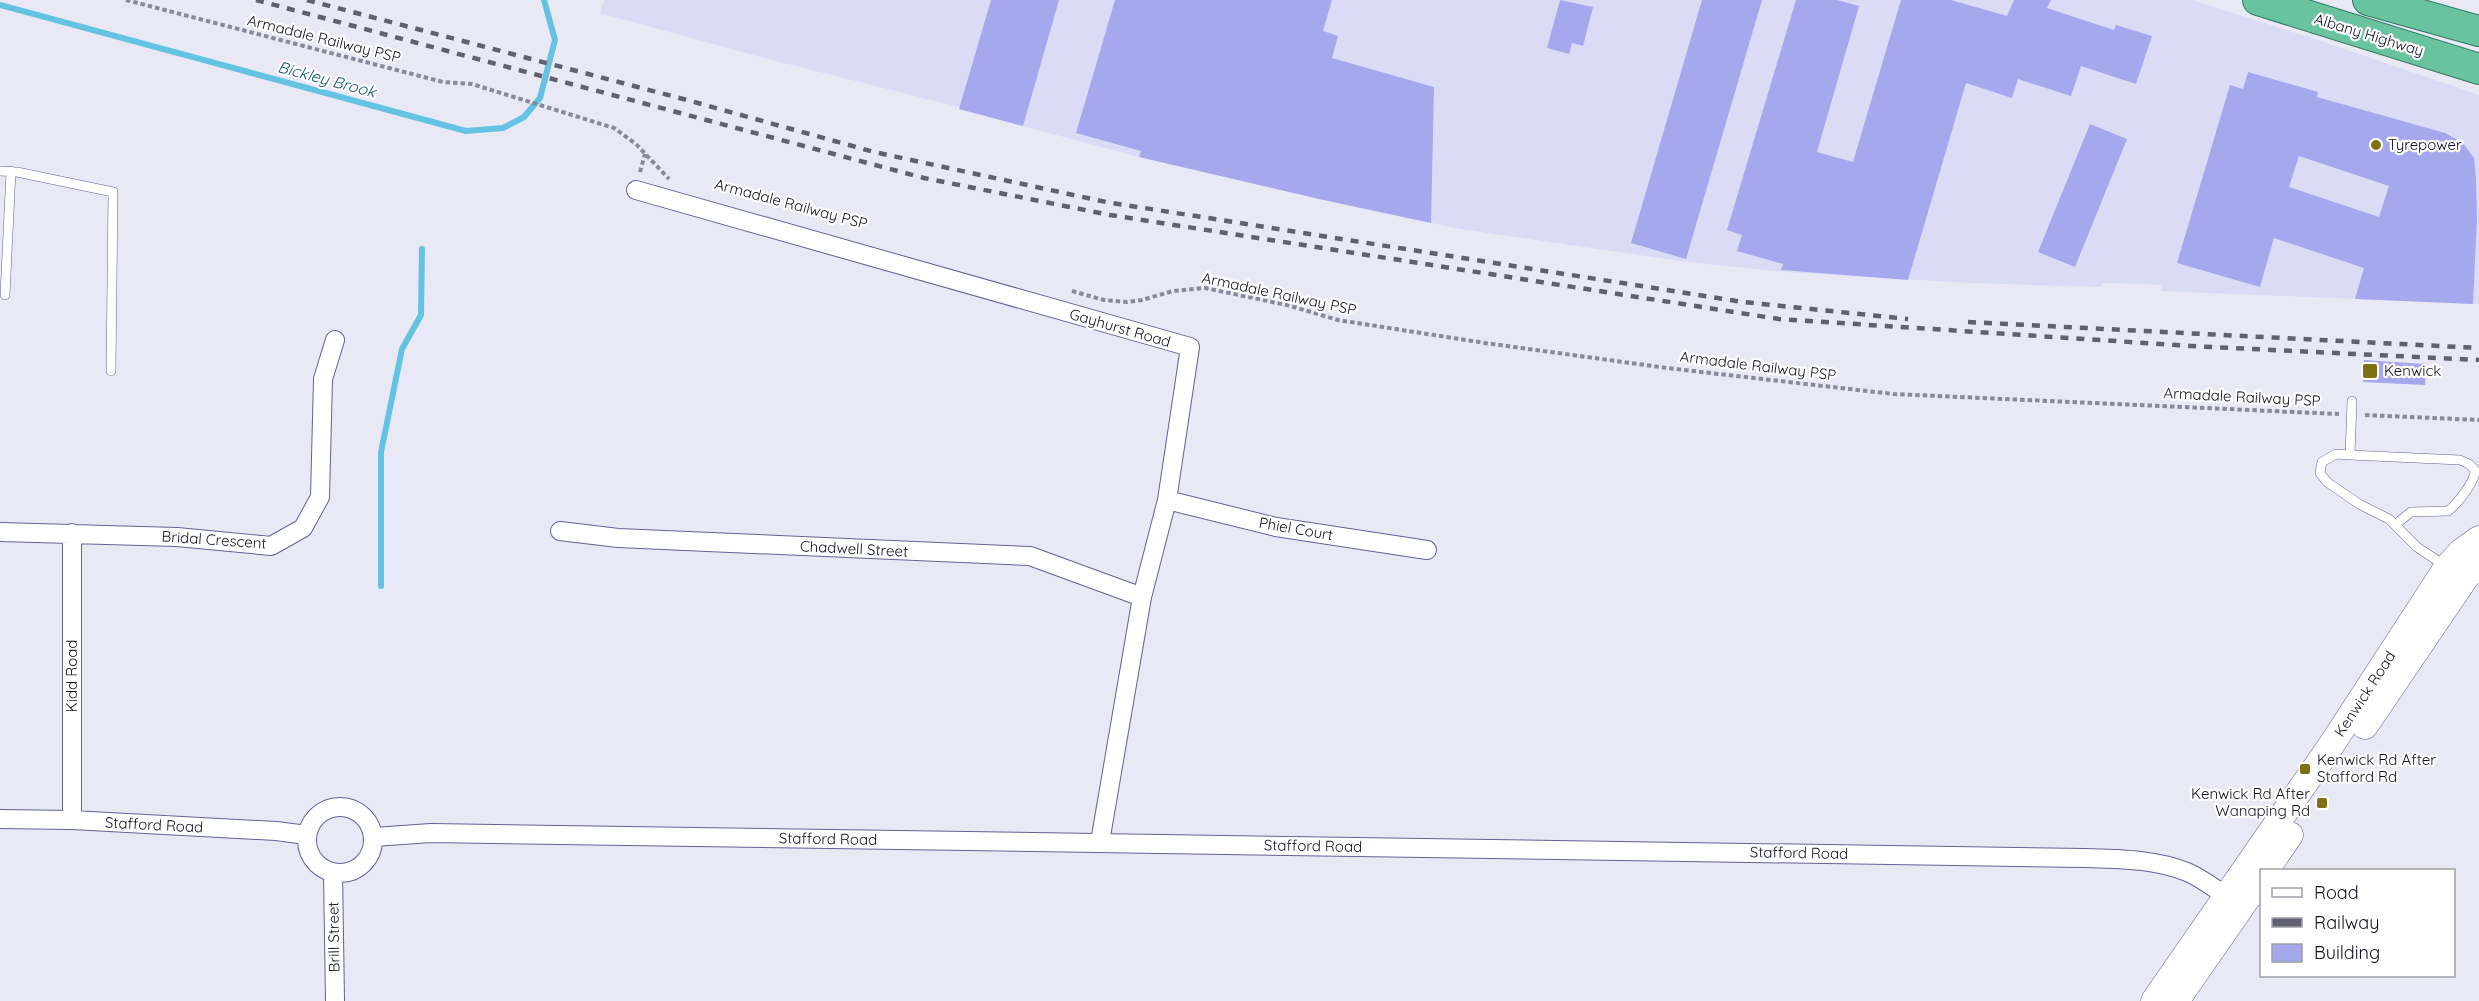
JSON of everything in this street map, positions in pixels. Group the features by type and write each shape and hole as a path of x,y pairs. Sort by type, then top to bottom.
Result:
{"highway":[{"name":"Albany Highway","path":"2258,0 2479,69"},
{"path":"2368,0 2479,30"}],"main road":[{"name":"Kenwick Road","path":"2176,1001 2234,901 2447,567 2462,551 2479,539"},
{"name":"Kenwick Road","path":"2267,869 2466,577 2479,565"},
{"name":"Kenwick Road","path":"2154,1001 2234,901 2260,879"}],"street":[{"name":"Gayhurst Road","path":"636,190 1190,347 1167,500 1142,597 1100,842"},
{"name":"Bridal Crescent","path":"0,532 177,537 271,546 303,528 320,497 323,379 335,340"},
{"name":"Phiel Court","path":"1167,500 1276,527 1427,550"},
{"name":"Chadwell Street","path":"560,531 618,538 1030,556 1142,597"},
{"name":"Kidd Road","path":"72,533 72,820"},
{"path":"335,806 347,807 360,812 368,820 374,837 370,854 361,866 351,871 333,872 322,868 312,858 307,836 315,817 335,806"},
{"name":"Stafford Road","path":"0,819 72,820 276,831 307,836"},
{"name":"Stafford Road","path":"374,837 431,833 2140,860 2189,873 2234,901"},
{"name":"Brill Street","path":"333,872 335,1001"}],"lane":[{"path":"0,171 11,171 114,192 111,371"},
{"path":"5,295 11,171"},
{"path":"2350,455 2352,401"},
{"path":"2396,524 2411,512 2448,511 2475,479 2475,470 2460,460 2336,454 2326,458 2320,467 2322,477 2359,504 2396,524 2411,542 2447,567"}],"path":[{"name":"Armadale Railway PSP","path":"126,0 443,82 472,84 606,125 621,132 645,153 663,174 676,183"},
{"name":"Armadale Railway PSP","path":"1070,291 1104,300 1127,302 1196,287 1287,305 1338,320 1474,341 1667,368 1884,393 2479,420"}],"shaded area":[{"path":"604,0 2192,0 2479,95 2479,304 2161,291 2161,285 2145,284 2102,283 2101,287 1971,283 1785,272 1687,262 1460,229 1139,157 959,109 959,107 768,59 600,13"}],"building":[{"path":"991,0 1059,0 1023,126 959,109"},
{"path":"1115,0 1332,0 1323,31 1338,36 1332,58 1434,87 1431,223 1139,157 1141,151 1076,133"},
{"path":"1560,0 1593,7 1583,46 1572,43 1569,54 1547,48"},
{"path":"1702,0 1762,0 1686,259 1631,243"},
{"path":"1796,0 1837,0 1859,6 1817,152 1853,162 1901,0 1951,0 2007,16 2014,0 2051,0 2047,8 2114,30 2116,25 2152,36 2136,84 2081,66 2071,96 2018,79 2012,98 1966,83 1908,280 1781,270 1783,264 1737,251 1742,235 1727,230"},
{"path":"2248,72 2318,92 2317,97 2445,133 2463,143 2474,158 2476,178 2477,219 2473,304 2355,299 2364,268 2274,238 2260,287 2177,263 2230,85 2243,89","holes":["2299,156 2389,186 2379,217 2289,187"]},
{"path":"2090,124 2127,139 2075,267 2038,252"},
{"path":"2364,360 2426,364 2425,385 2363,382"}],"waterway":[{"name":"Bickley Brook","path":"0,5 466,131 503,128 524,117 540,98 555,40 544,0"},
{"path":"381,586 381,452 402,349 421,315 422,249"}],"railway":[{"path":"256,0 924,178 1110,215 1779,319 2191,346 2479,360"},
{"path":"307,0 687,100 874,152 1106,202 1743,302 1908,319"},
{"path":"1968,322 2479,348"}],"place":[{"name":"Tyrepower","path":"2376,145"},
{"name":"Kenwick","path":"2370,371"},
{"name":"Kenwick Rd After Stafford Rd","path":"2305,769"},
{"name":"Kenwick Rd After Wanaping Rd","path":"2322,803"}]}
